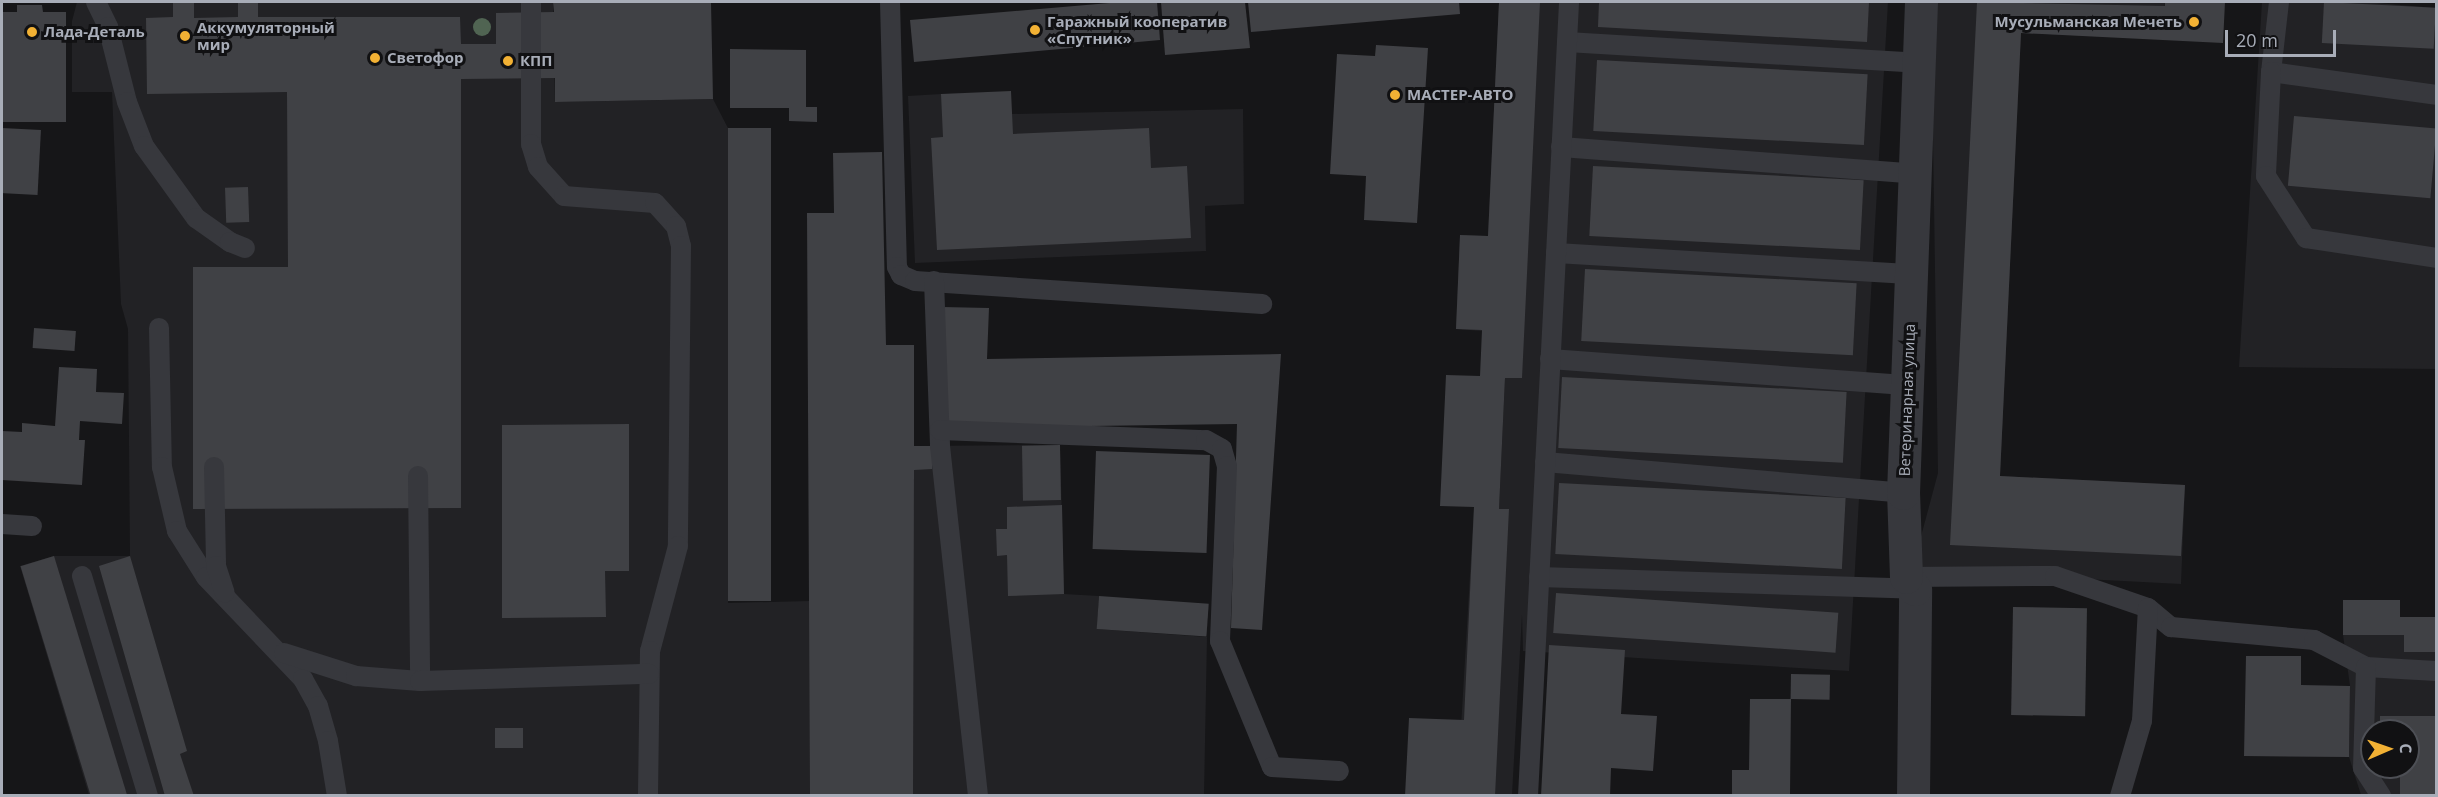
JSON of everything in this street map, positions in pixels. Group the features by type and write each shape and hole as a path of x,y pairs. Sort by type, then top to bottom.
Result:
{"street":[{"name":"Ветеринарная улица","path":"1913,795 1910,583 1903,493 1921,2"}],"lane":[{"path":"96,2 108,27 127,102 144,146 196,218 230,242 245,248"},
{"path":"531,2 531,144 538,167 564,196 655,203 676,226 681,246 678,546 654,632 649,674 648,795"},
{"path":"890,2 897,267 908,280 1262,304"},
{"path":"1528,795 1569,2"},
{"path":"2279,2 2271,72 2266,176 2306,238 2436,258"},
{"path":"1567,42 1917,63"},
{"path":"2271,72 2436,95"},
{"path":"1561,147 1916,174"},
{"path":"1556,253 1912,274"},
{"path":"934,281 940,429 978,795"},
{"path":"159,328 162,467 167,497 177,531 191,557 229,602 281,651 303,679 318,706 337,795"},
{"path":"1550,359 1908,385"},
{"path":"940,429 1206,440 1222,449 1227,466 1221,641 1272,767 1339,771"},
{"path":"1545,462 1903,493"},
{"path":"214,467 216,566 229,602"},
{"path":"418,476 420,681"},
{"path":"2,524 32,526"},
{"path":"82,576 147,795"},
{"path":"1539,577 1910,583 2055,576 2148,608 2171,627 2314,640 2366,666 2436,671"},
{"path":"2120,795 2142,721 2148,608"},
{"path":"281,651 356,676 420,681 649,674"},
{"path":"2366,666 2363,768 2381,795"}],"shaded area":[{"path":"77,2 553,2 555,102 713,99 730,132 728,603 809,601 809,518 914,510 914,446 1060,445 1064,594 1099,596 1097,629 1207,637 1204,795 89,795 20,566 54,556 130,556 128,329 121,304 112,92 72,92 72,21"},
{"path":"1499,2 1888,2 1849,671 1523,651 1522,615 1512,795 1457,795 1474,507 1499,508 1505,378 1482,331 1456,329 1460,235 1488,236"},
{"path":"1931,2 2165,2 2163,39 2021,33 2000,476 2185,485 2181,584 1912,570 1938,473"},
{"path":"2262,2 2365,2 2436,8 2436,369 2239,367"},
{"path":"941,94 1012,114 1243,109 1244,204 1205,206 1206,251 915,263 908,96"},
{"path":"2343,600 2400,600 2400,617 2436,617 2436,795 2361,795 2349,757 2350,686 2343,635"}],"building":[{"path":"173,2 194,2 194,18 238,17 238,2 258,2 258,17 460,17 461,44 496,44 496,13 554,12 553,2 711,2 713,99 555,102 555,78 461,79 461,508 193,509 193,267 288,267 287,92 147,94 146,18 173,17"},
{"name":"Гаражный кооператив «Спутник»","path":"1121,2 1157,2 1160,40 914,62 910,20"},
{"path":"1161,2 1245,2 1250,48 1165,55"},
{"name":"Гаражный кооператив «Спутник»","path":"1248,2 1459,2 1460,14 1251,32"},
{"path":"1499,2 1540,2 1522,378 1505,378 1499,509 1509,509 1495,796 1405,796 1409,718 1464,720 1474,507 1440,506 1446,375 1480,376 1482,330 1456,329 1460,235 1488,236"},
{"path":"1599,2 1869,2 1867,42 1598,27"},
{"path":"1977,2 2165,6 2165,2 2225,2 2223,43 2021,33 2000,476 2185,485 2181,556 1950,545"},
{"path":"2324,2 2436,8 2434,49 2322,43"},
{"path":"17,5 42,5 43,12 66,12 66,122 2,122 2,12 17,12"},
{"path":"1376,45 1428,48 1417,223 1364,220 1366,176 1330,174 1337,54 1375,56"},
{"path":"730,49 806,50 806,107 817,107 817,122 789,121 789,108 730,108"},
{"path":"1597,60 1868,74 1864,145 1593,131"},
{"path":"1011,91 1013,134 1149,128 1151,168 1187,166 1191,238 937,250 931,138 943,137 941,94"},
{"path":"2294,116 2436,128 2430,198 2288,186"},
{"path":"2,128 41,130 38,195 2,193"},
{"path":"728,128 771,128 771,601 728,601"},
{"path":"882,152 886,345 914,345 914,446 932,446 932,469 914,470 913,796 810,796 807,213 834,213 833,153"},
{"path":"1593,166 1864,180 1860,250 1589,236"},
{"path":"248,187 249,222 226,223 225,188"},
{"path":"1585,269 1857,283 1853,355 1581,341"},
{"path":"942,307 989,308 987,359 1281,354 1262,630 1231,628 1237,424 948,428"},
{"path":"34,328 76,331 75,351 33,348"},
{"path":"59,367 97,369 96,392 124,393 122,424 80,421 79,440 85,440 82,485 2,480 2,431 22,432 22,423 55,426"},
{"path":"1562,377 1847,392 1843,463 1558,448"},
{"path":"629,424 629,571 605,571 606,617 502,618 502,425"},
{"path":"1060,445 1061,500 1023,501 1022,446"},
{"path":"1096,451 1210,455 1207,553 1093,549"},
{"path":"1559,483 1846,498 1842,569 1555,554"},
{"path":"1062,505 1064,594 1008,596 1007,555 997,556 996,529 1007,529 1007,507"},
{"path":"54,556 127,796 91,796 21,566"},
{"path":"130,556 187,751 180,754 194,796 165,796 99,566"},
{"path":"1556,593 1838,613 1836,653 1553,633"},
{"path":"1099,596 1209,604 1206,637 1097,629"},
{"path":"2343,600 2400,600 2400,617 2436,617 2436,652 2404,652 2404,635 2343,635"},
{"path":"2013,607 2087,608 2085,716 2011,715"},
{"path":"1549,645 1625,650 1621,714 1657,716 1653,771 1611,768 1610,796 1541,796"},
{"path":"2246,656 2301,656 2301,685 2350,686 2349,757 2244,756"},
{"path":"1791,674 1830,675 1830,700 1791,699"},
{"path":"1750,699 1791,699 1790,796 1732,796 1732,770 1749,770"},
{"path":"2380,716 2436,716 2436,796 2400,796 2400,779 2420,779 2420,719 2380,719"},
{"path":"495,728 523,728 523,748 495,748"}],"place":[{"name":"Мусульманская Мечеть","path":"2194,22"},
{"name":"Гаражный кооператив «Спутник»","path":"1035,30"},
{"name":"Лада-Деталь","path":"32,32"},
{"name":"Аккумуляторный мир","path":"185,36"},
{"name":"Светофор","path":"375,58"},
{"name":"КПП","path":"508,61"},
{"name":"МАСТЕР-АВТО","path":"1395,95"}]}
